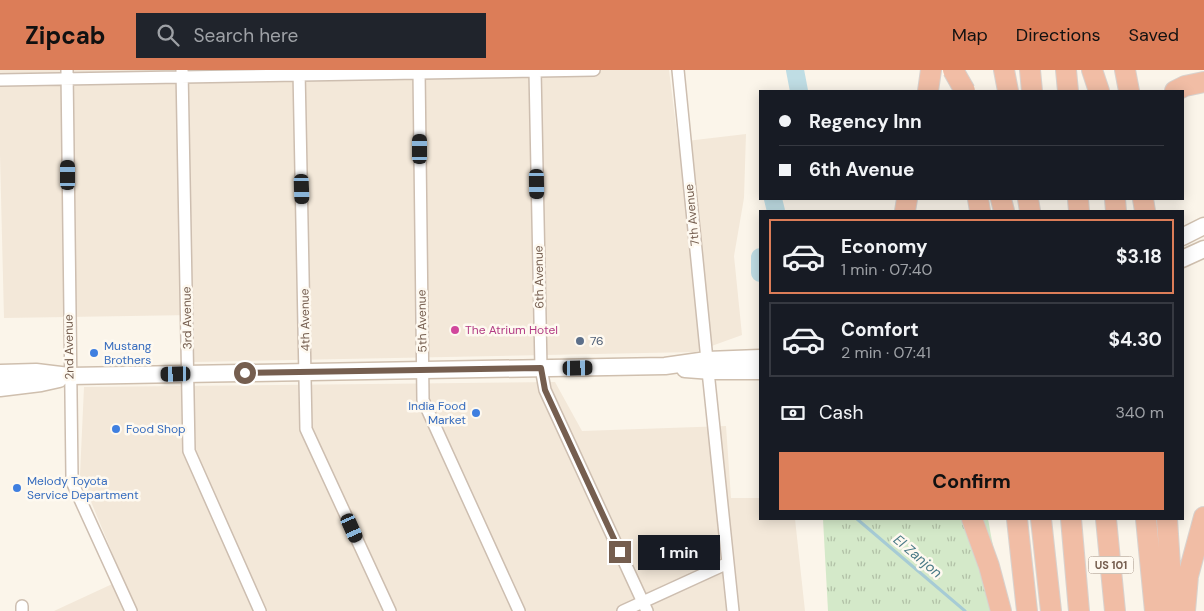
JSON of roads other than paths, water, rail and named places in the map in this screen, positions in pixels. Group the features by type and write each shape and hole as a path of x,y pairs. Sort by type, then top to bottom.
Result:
{"highway":[{"path":"928,90 931,70"},
{"path":"953,70 963,90"},
{"path":"960,70 964,90"},
{"path":"1004,70 1008,90"},
{"path":"1030,70 1032,90"},
{"path":"1066,70 1068,90"},
{"path":"1072,90 1073,70"},
{"path":"1092,70 1099,90"},
{"path":"1125,70 1129,90"},
{"path":"1176,90 1204,82"},
{"path":"1185,611 1188,576 1204,517"},
{"path":"972,520 989,566 1002,611"},
{"path":"1017,520 1027,611"},
{"path":"1041,520 1051,611"},
{"name":"US 101","path":"1071,520 1079,611"},
{"name":"US 101","path":"1106,520 1115,611"},
{"path":"1136,520 1142,611"},
{"path":"1146,520 1156,611"},
{"path":"1167,520 1173,611"}],"main road":[{"path":"1184,236 1204,226"},
{"path":"1184,259 1204,249"},
{"path":"0,373 36,372 69,376 665,366 708,365 759,358"},
{"path":"708,365 759,371"},
{"path":"0,388 41,383 69,376"}],"street":[{"name":"6th Avenue","path":"535,70 541,368 545,390 645,606"},
{"path":"0,80 67,75 182,73 594,70"},
{"name":"7th Avenue","path":"678,70 733,611"},
{"name":"5th Avenue","path":"419,72 423,400 518,611"},
{"name":"3rd Avenue","path":"182,73 189,451 260,611"},
{"name":"4th Avenue","path":"299,73 306,429 390,611"},
{"name":"2nd Avenue","path":"67,75 71,469 73,484 131,611"},
{"path":"623,611 645,606 728,563"}],"waterway":[{"path":"795,70 799,90"},
{"path":"773,200 776,210"},
{"name":"El Zanjon","path":"858,520 965,611"}],"place":[{"name":"The Atrium Hotel","path":"455,330"},
{"name":"76","path":"580,341"},
{"name":"Mustang Brothers","path":"94,353"},
{"name":"India Food Market","path":"476,413"},
{"name":"Food Shop","path":"116,429"},
{"name":"Melody Toyota Service Department","path":"17,488"}]}
